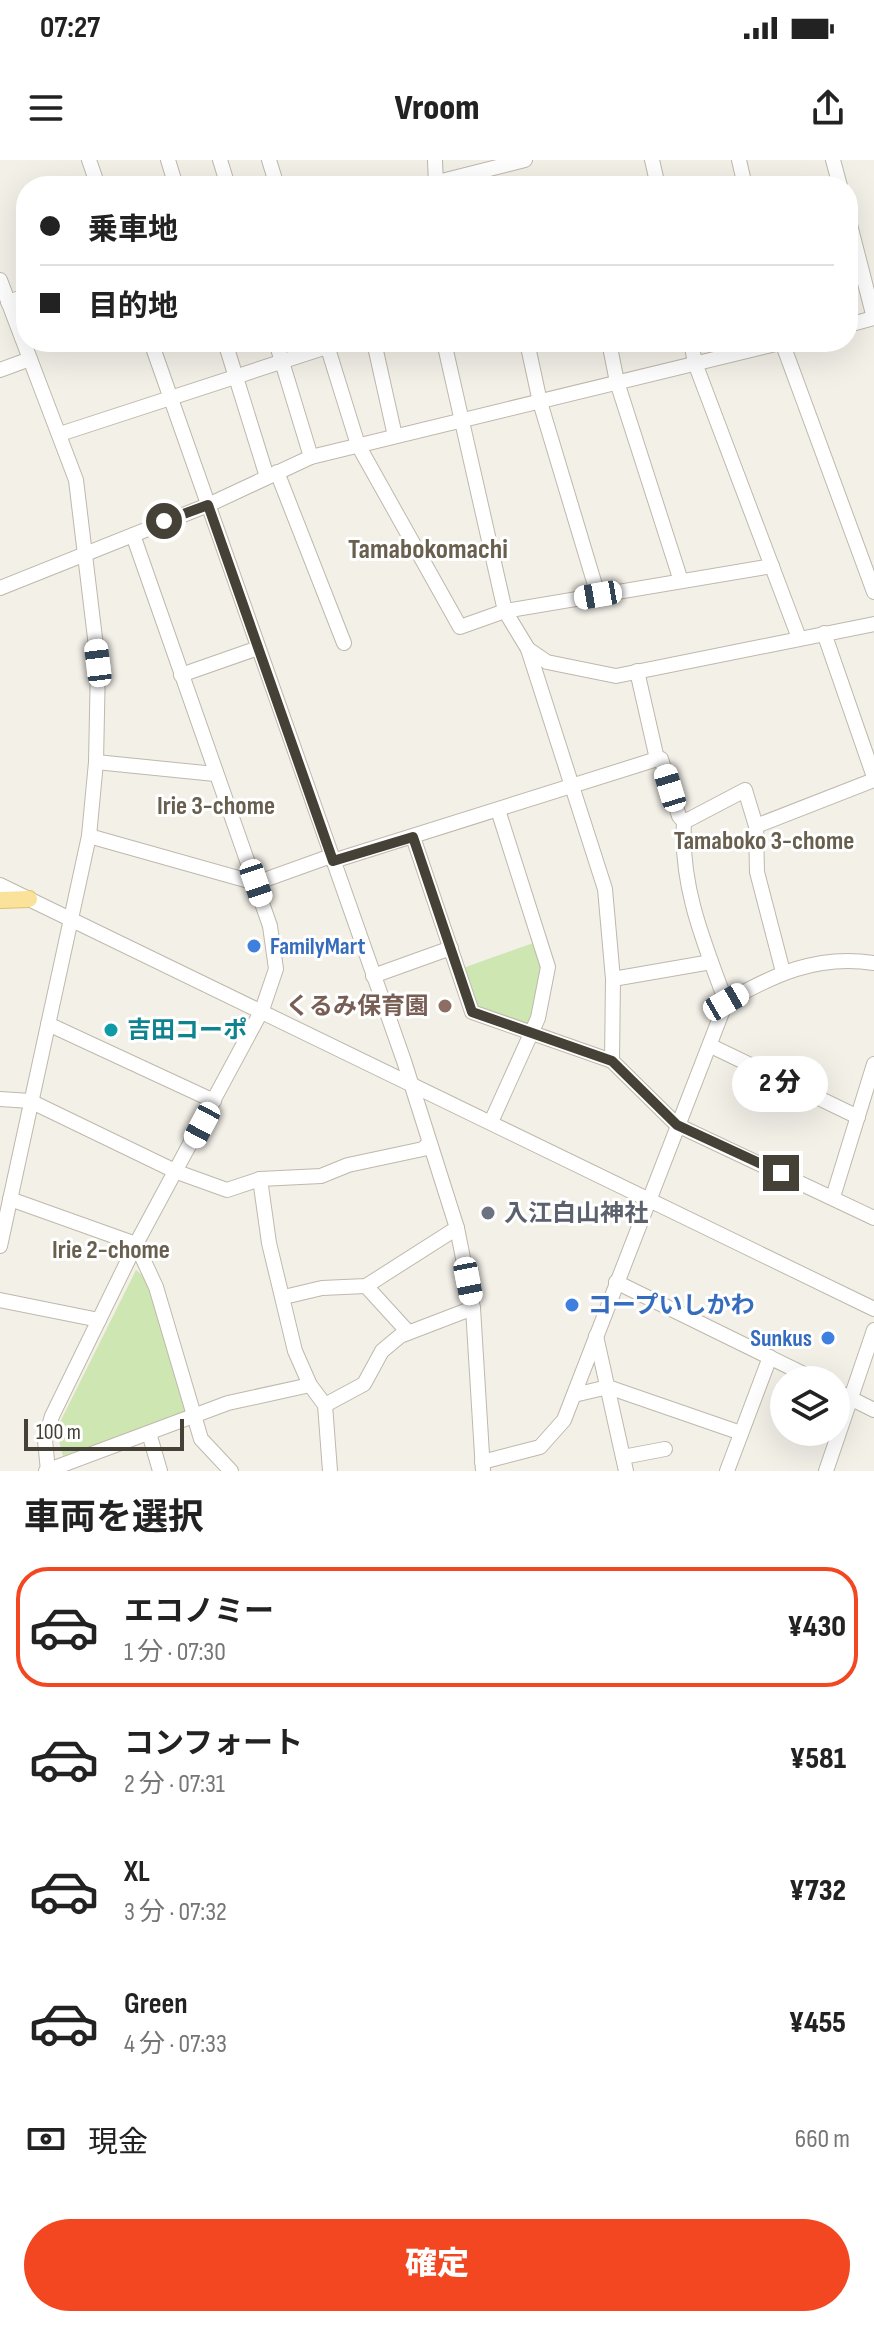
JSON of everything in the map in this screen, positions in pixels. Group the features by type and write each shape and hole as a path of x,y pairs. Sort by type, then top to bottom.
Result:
{"main road":[{"path":"0,900 29,899"}],"street":[{"path":"465,176 525,160"},
{"path":"858,256 874,318"},
{"path":"0,280 16,323"},
{"path":"8,302 16,299"},
{"path":"0,1246 73,918 89,836 96,762 98,663 76,480 27,352"},
{"path":"89,836 256,883 332,858 413,837 661,759 679,816 684,822 682,850 692,910 726,1002 564,1420 540,1447 482,1466 473,1308 457,1228 413,1088 373,976 332,858 208,505 171,398 155,352"},
{"path":"228,352 272,474 344,643"},
{"path":"279,352 311,457"},
{"path":"60,434 310,352"},
{"path":"334,352 358,445 460,627 505,611 772,566"},
{"path":"376,352 395,436"},
{"path":"446,352 505,611 528,649 605,889 613,979 612,1061"},
{"path":"529,352 540,402 598,595"},
{"path":"611,352 617,382 681,581"},
{"path":"693,352 799,638"},
{"path":"0,588 208,505 311,457 741,352"},
{"path":"787,352 874,592"},
{"path":"0,370 30,359"},
{"path":"133,535 256,883 276,948 276,969 262,1010 136,1244 52,1416 45,1440 47,1471 228,1403 310,1385"},
{"path":"528,649 547,662 594,675 616,676 874,624"},
{"path":"756,826 874,779 824,633"},
{"path":"181,675 258,648"},
{"path":"637,671 657,759"},
{"path":"96,762 215,774"},
{"path":"684,822 745,790 756,826 757,872 783,972"},
{"path":"491,1122 546,992 548,967 498,810"},
{"path":"413,837 472,1012 530,1035 612,1061 677,1125 874,1218"},
{"path":"0,885 874,1309"},
{"path":"373,976 451,948"},
{"path":"726,1002 783,972 829,960 874,963"},
{"path":"613,979 711,962"},
{"path":"48,1024 214,1101"},
{"path":"711,1046 858,1117"},
{"path":"833,1197 874,1064"},
{"path":"0,1099 30,1101 177,1172 227,1190 260,1179 321,1176 348,1165 423,1149 429,1143"},
{"path":"260,1179 269,1243 295,1351 310,1385 325,1405 330,1467 344,1471"},
{"path":"10,1199 136,1244 156,1287 201,1439 231,1471"},
{"path":"284,1297 322,1288 366,1286 457,1228"},
{"path":"616,1282 788,1366"},
{"path":"366,1286 408,1332"},
{"path":"0,1300 99,1320"},
{"path":"325,1405 364,1384 382,1351 408,1332 473,1308"},
{"path":"874,1330 850,1398 874,1410"},
{"path":"596,1336 625,1464 665,1449"},
{"path":"727,1471 770,1357"},
{"path":"574,1395 608,1387 741,1433"},
{"path":"149,1433 160,1471"},
{"path":"826,1471 834,1446"}],"green space":[{"path":"536,942 542,969 529,1024 479,1010 463,968"},
{"path":"136,1270 148,1280 188,1411 63,1456 56,1430"}],"place":[{"name":"FamilyMart","path":"254,946"},
{"name":"くるみ保育園","path":"445,1006"},
{"name":"吉田コーポ","path":"111,1030"},
{"name":"入江白山神社","path":"488,1213"},
{"name":"コープいしかわ","path":"572,1305"},
{"name":"Sunkus","path":"828,1338"}],"district":[{"name":"Tamabokomachi","path":"428,549"},
{"name":"Irie 3-chome","path":"216,806"},
{"name":"Tamaboko 3-chome","path":"764,841"},
{"name":"Irie 2-chome","path":"111,1250"}],"route":[{"path":"164,521 208,505 333,861 413,837 472,1012 530,1035 612,1061 677,1125 781,1173"}]}
